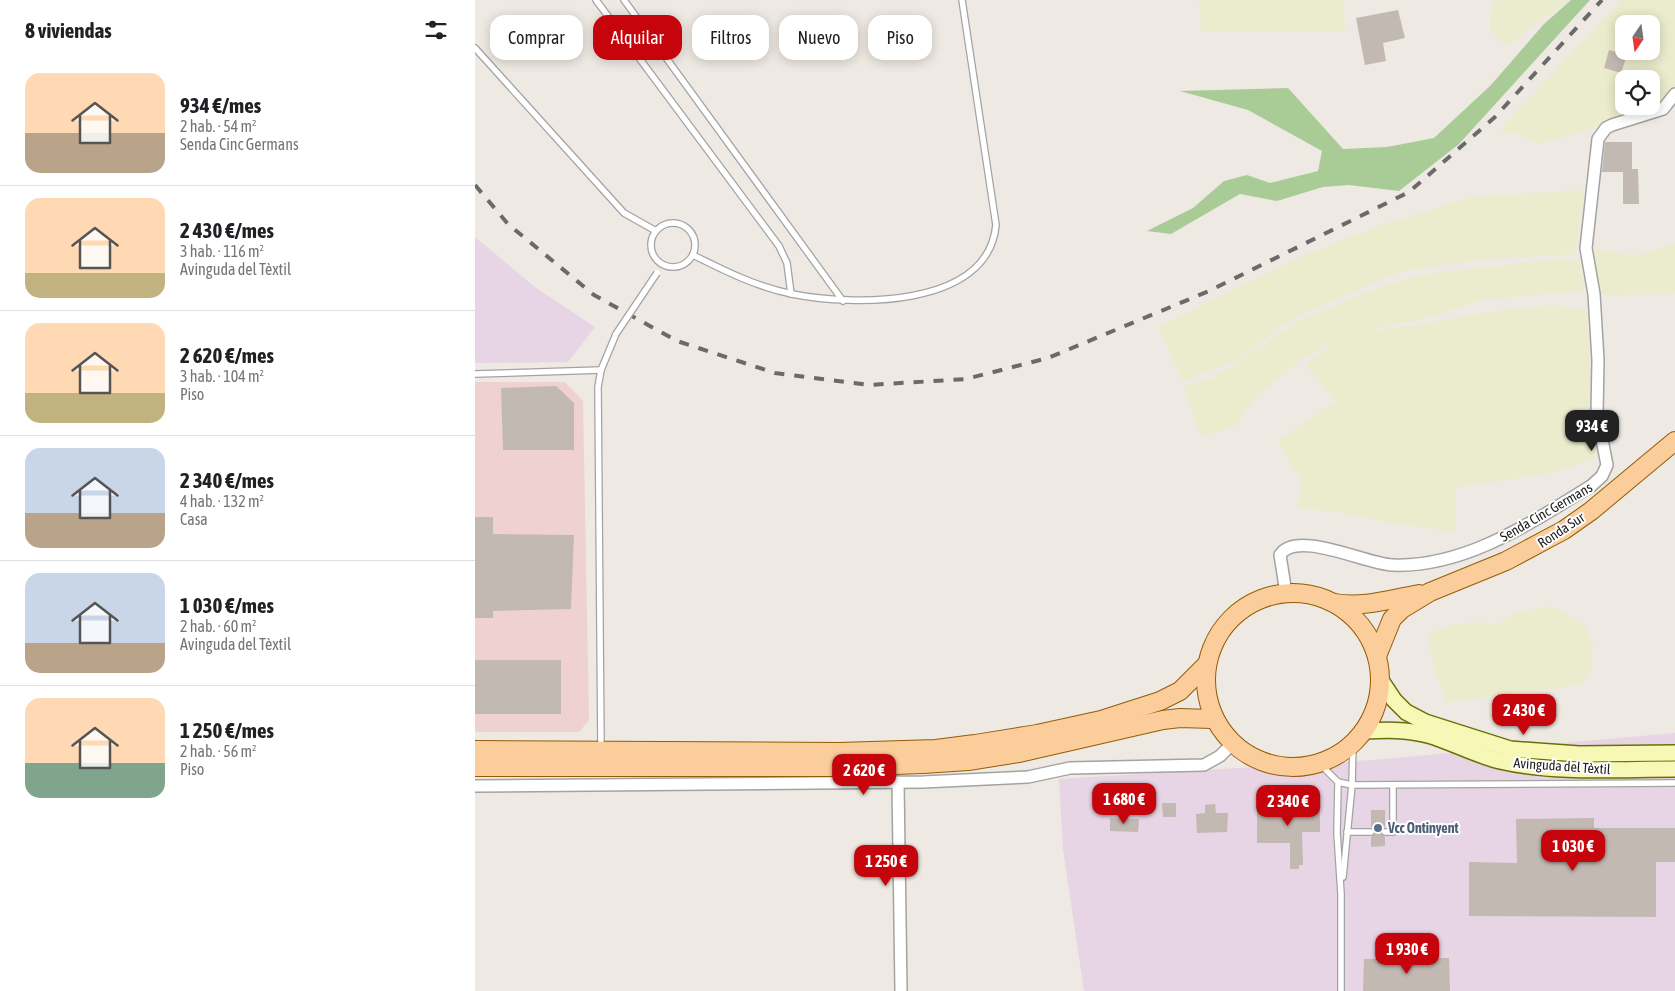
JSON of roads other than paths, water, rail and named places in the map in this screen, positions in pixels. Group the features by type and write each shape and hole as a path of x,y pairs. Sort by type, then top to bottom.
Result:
{"main road":[{"name":"Ronda Sur","path":"1377,656 1392,619 1402,609 1430,592 1506,562 1564,530 1591,511 1675,441"},
{"name":"Ronda Sur","path":"1334,603 1351,606 1372,604 1430,592"},
{"path":"1286,593 1311,594 1334,603 1353,616 1368,634 1377,656 1381,679 1376,706 1358,737 1337,755 1319,763 1296,766 1261,761 1233,743 1212,719 1206,695 1207,664 1214,642 1227,623 1250,605 1264,598 1286,593"},
{"path":"475,750 849,752 936,749 1037,734 1131,711 1180,691 1207,664"},
{"path":"475,767 836,767 923,764 1019,753 1163,720 1180,718 1212,719"}],"street":[{"name":"Senda Cinc Germans","path":"1286,593 1280,555 1294,546 1315,545 1367,561 1391,565 1429,561 1481,547 1507,535 1591,486 1602,476 1607,465 1597,414 1595,309 1586,248 1598,139 1606,128 1612,125 1663,109 1675,94"},
{"name":"Avinguda del Tèxtil","path":"1381,679 1393,700 1407,712 1425,722 1510,749 1579,754 1675,753"},
{"name":"Avinguda del Tèxtil","path":"1358,737 1393,730 1427,735 1499,761 1531,766 1578,769 1675,769"},
{"path":"475,786 898,782 1007,779 1027,777 1069,768 1192,767 1214,761 1233,743"},
{"path":"898,782 901,991"}],"lane":[{"path":"596,0 779,246 787,263 791,294"},
{"path":"624,0 843,301"},
{"path":"693,255 741,279 791,294 843,301 883,300 931,290 962,277 975,268 985,258 990,248 996,225 962,0"},
{"path":"475,48 624,213 656,231"},
{"path":"675,222 689,228 695,241 693,255 689,261 676,267 662,264 656,259 651,245 656,231 661,226 675,222"},
{"path":"601,751 598,388 601,370 616,334 662,264"},
{"path":"475,374 601,370"},
{"path":"1341,894 1358,737"},
{"path":"1319,763 1338,782 1352,785 1675,783"},
{"path":"1338,782 1337,833 1341,894 1341,991"},
{"path":"1385,832 1393,832 1393,785"},
{"path":"1347,832 1371,832"}],"railway":[{"path":"475,185 508,224 594,295 677,341 775,373 869,385 966,379 1048,358 1209,291 1409,192 1495,117 1602,0"}],"place":[{"name":"Vcc Ontinyent","path":"1378,828"}]}
